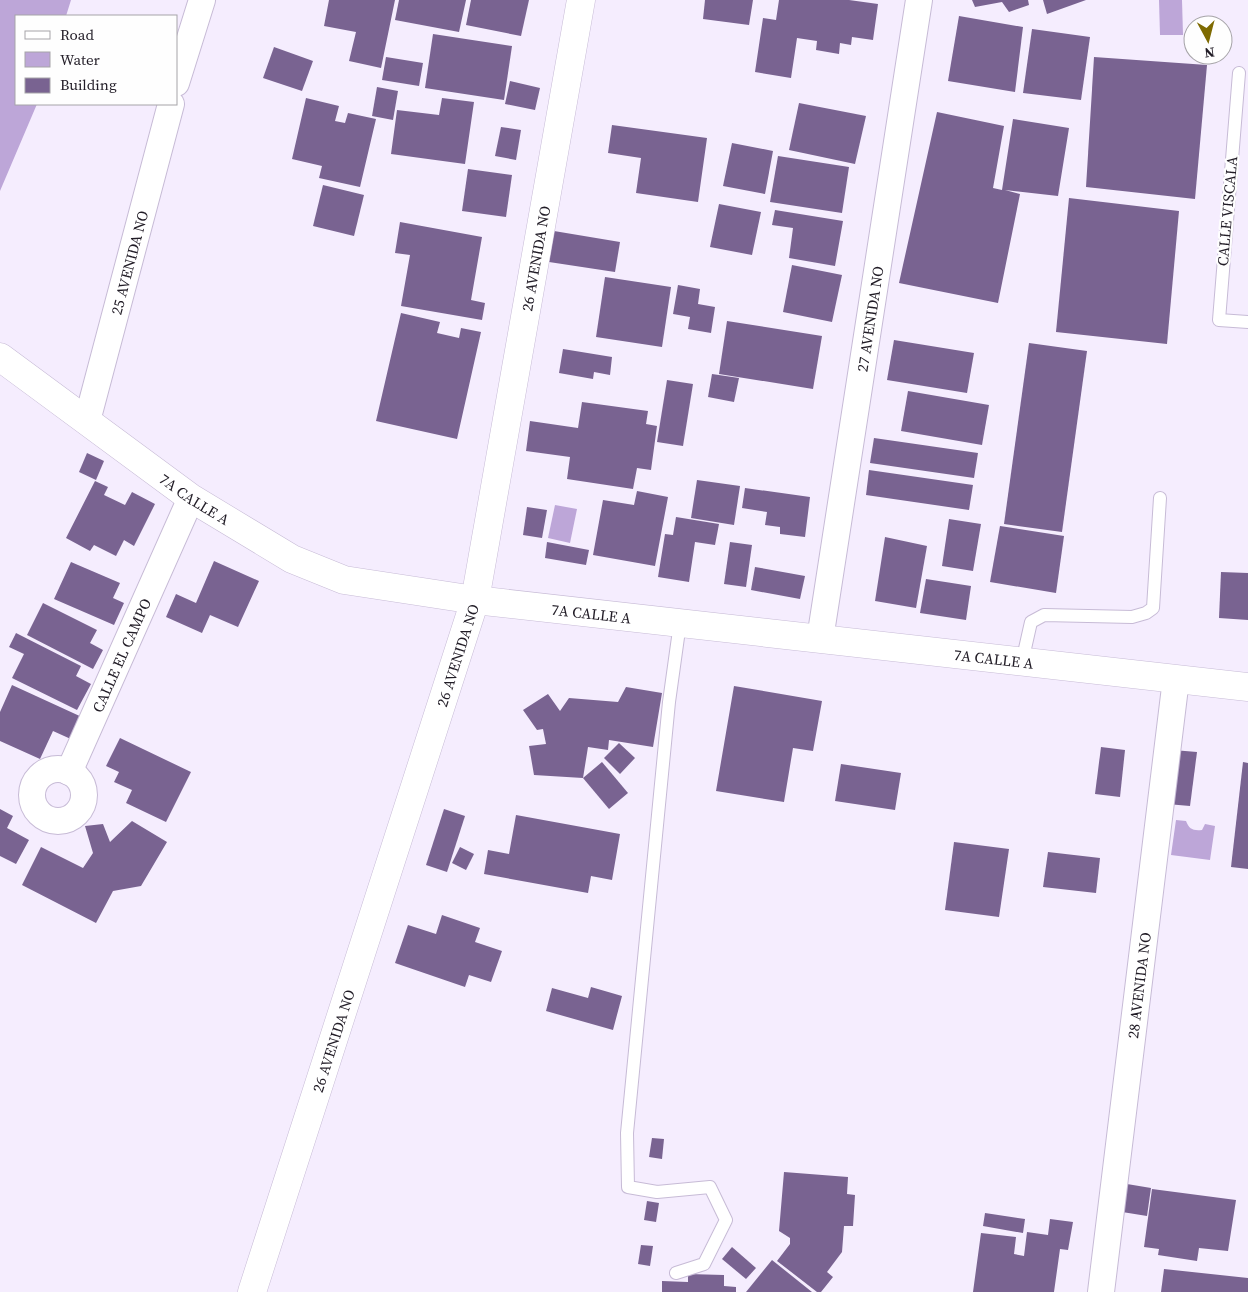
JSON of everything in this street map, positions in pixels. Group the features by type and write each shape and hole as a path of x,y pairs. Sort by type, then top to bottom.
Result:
{"street":[{"path":"178,77 202,0"},
{"name":"26 AVENIDA NO","path":"252,1292 475,600 581,0"},
{"name":"27 AVENIDA NO","path":"820,639 919,0"},
{"name":"25 AVENIDA NO","path":"87,421 171,105"},
{"name":"7A CALLE A","path":"0,357 191,498 292,559 344,580 475,600 1248,687"},
{"name":"CALLE EL CAMPO","path":"69,772 191,498"},
{"name":"28 AVENIDA NO","path":"1101,1292 1176,679"}],"lane":[{"name":"CALLE VISCALA","path":"1238,73 1219,320 1248,322"},
{"path":"1022,662 1031,622 1044,615 1132,617 1146,613 1153,608 1160,498"},
{"path":"676,1273 704,1264 726,1220 710,1187 657,1192 628,1187 626,1133 669,702 680,623"}],"water":[{"path":"0,0 71,0 66,15 15,15 15,105 37,105 0,191"},
{"path":"1159,0 1182,0 1183,35 1160,35"},
{"path":"555,505 577,509 570,543 548,538"},
{"path":"1176,820 1186,821 1190,828 1196,830 1202,830 1205,824 1215,826 1210,860 1171,855"}],"building":[{"path":"329,0 395,0 381,68 349,61 356,32 324,26"},
{"path":"399,0 466,0 459,32 395,20"},
{"path":"471,0 529,0 521,36 466,25"},
{"path":"705,0 753,0 749,25 703,19"},
{"path":"779,0 849,0 878,4 873,40 852,37 851,45 840,43 839,54 816,50 817,41 797,38 791,78 755,72 763,18 776,20"},
{"path":"972,0 1028,0 1029,5 1009,12 1002,2 975,7"},
{"path":"1043,0 1086,0 1047,14"},
{"path":"959,16 1023,27 1015,92 948,81"},
{"path":"1032,29 1090,37 1081,100 1023,93"},
{"path":"433,34 512,46 504,100 425,88"},
{"path":"274,47 313,61 302,91 263,78"},
{"path":"386,57 423,63 419,86 382,80"},
{"path":"1094,57 1183,63 1183,65 1207,65 1195,199 1086,187"},
{"path":"510,81 540,88 535,110 505,104"},
{"path":"377,87 398,91 393,120 372,116"},
{"path":"306,98 339,106 335,121 345,123 348,113 376,119 360,187 319,178 322,166 292,159"},
{"path":"442,98 474,102 465,164 391,154 397,110 439,115"},
{"path":"799,103 866,116 855,164 789,150"},
{"path":"937,112 1004,126 993,188 1002,190 1013,119 1069,128 1058,196 1005,190 1020,194 998,303 899,283"},
{"path":"612,125 707,138 698,202 636,193 641,158 608,153"},
{"path":"501,127 521,130 516,160 495,156"},
{"path":"732,143 773,151 765,194 723,186"},
{"path":"778,156 849,167 842,213 770,202"},
{"path":"468,169 512,175 506,217 462,211"},
{"path":"323,185 364,195 354,236 313,226"},
{"path":"1069,198 1179,211 1167,344 1056,332"},
{"path":"719,204 761,212 752,255 710,247"},
{"path":"775,210 843,221 835,266 789,258 793,228 772,225"},
{"path":"400,222 482,237 471,300 485,303 482,320 401,306 410,255 395,253"},
{"path":"554,231 620,242 615,272 549,262"},
{"path":"792,265 842,275 832,322 783,312"},
{"path":"605,277 671,287 662,347 596,337"},
{"path":"678,285 700,289 698,304 715,307 711,333 688,329 690,317 673,314"},
{"path":"401,313 440,322 437,333 459,338 461,328 481,332 457,439 376,421"},
{"path":"727,321 822,336 813,389 719,374"},
{"path":"894,340 974,353 967,393 887,380"},
{"path":"1029,343 1087,351 1062,532 1004,524"},
{"path":"563,349 612,357 610,375 594,372 593,379 559,373"},
{"path":"712,374 739,378 734,402 708,397"},
{"path":"667,380 693,384 683,446 657,442"},
{"path":"908,391 989,405 982,445 901,431"},
{"path":"582,402 648,411 646,424 657,426 651,470 637,468 633,489 567,479 570,457 526,451 530,421 578,428"},
{"path":"874,438 978,453 974,478 870,463"},
{"path":"87,453 104,461 96,480 79,472"},
{"path":"869,470 973,485 969,510 866,495"},
{"path":"697,480 740,486 734,525 691,518"},
{"path":"95,481 108,487 104,495 125,505 132,492 155,504 134,546 124,540 116,556 94,545 90,551 66,538"},
{"path":"745,488 810,497 805,537 780,534 780,527 765,525 767,512 742,508"},
{"path":"637,491 668,497 655,566 593,555 603,500 634,505"},
{"path":"527,507 547,510 542,538 523,535"},
{"path":"676,517 719,524 715,545 695,542 689,582 658,577 665,534 673,535"},
{"path":"949,519 981,524 973,571 942,566"},
{"path":"1000,526 1064,536 1056,593 990,582"},
{"path":"885,537 927,546 916,608 875,601"},
{"path":"547,542 589,550 586,565 545,558"},
{"path":"730,542 752,545 746,587 724,584"},
{"path":"214,561 259,581 238,627 210,615 202,633 166,617 176,594 196,603"},
{"path":"71,562 120,583 113,598 124,603 114,625 54,599"},
{"path":"755,567 805,576 800,599 751,590"},
{"path":"1221,572 1248,573 1248,620 1219,618"},
{"path":"926,579 971,586 966,620 920,613"},
{"path":"43,603 97,630 90,643 103,650 93,669 27,635"},
{"path":"16,633 81,666 76,676 91,684 77,710 12,678 24,654 9,647"},
{"path":"12,685 84,718 73,740 53,731 40,759 0,741 0,712"},
{"path":"734,686 822,701 813,751 793,748 784,802 716,791"},
{"path":"626,687 662,693 653,747 609,740 608,750 588,747 583,778 534,775 529,746 546,744 543,729 537,730 523,710 548,694 560,711 569,698 618,702"},
{"path":"120,738 191,772 166,822 126,803 132,790 114,782 119,772 106,766"},
{"path":"619,743 635,758 620,774 604,758"},
{"path":"1101,747 1125,750 1120,797 1095,794"},
{"path":"1173,750 1197,752 1190,806 1167,804"},
{"path":"602,762 628,793 609,809 583,778"},
{"path":"1243,762 1248,763 1248,869 1231,867"},
{"path":"841,764 901,773 895,810 835,801"},
{"path":"0,809 13,816 7,828 29,840 16,864 0,856"},
{"path":"444,809 465,816 447,872 426,865"},
{"path":"516,815 620,834 612,880 591,876 588,893 484,874 488,850 509,854"},
{"path":"132,821 167,842 141,886 113,891 96,923 22,885 41,847 83,868 93,853 85,826 103,824 110,842"},
{"path":"954,842 1009,849 999,917 945,910"},
{"path":"460,847 474,854 466,870 452,863"},
{"path":"1048,852 1100,858 1096,893 1043,887"},
{"path":"442,915 480,928 475,942 502,951 491,982 469,975 465,987 395,963 408,925 436,934"},
{"path":"591,987 622,996 613,1030 546,1011 552,988 588,998"},
{"path":"652,1138 664,1139 662,1159 649,1157"},
{"path":"784,1172 848,1177 847,1194 855,1195 853,1226 844,1226 842,1252 827,1272 833,1277 821,1292 817,1292 777,1261 790,1244 790,1238 779,1231"},
{"path":"1121,1183 1151,1188 1147,1216 1116,1211"},
{"path":"1152,1189 1236,1200 1228,1251 1199,1248 1197,1261 1158,1255 1159,1249 1144,1247"},
{"path":"647,1201 659,1203 656,1222 644,1220"},
{"path":"985,1213 1025,1219 1023,1233 983,1226"},
{"path":"1050,1219 1073,1222 1068,1250 1060,1249 1054,1292 973,1292 981,1233 1016,1237 1014,1254 1024,1256 1027,1232 1048,1235"},
{"path":"641,1245 653,1246 650,1266 638,1264"},
{"path":"732,1247 756,1268 746,1279 722,1259"},
{"path":"772,1260 812,1292 746,1292"},
{"path":"1164,1269 1248,1278 1248,1292 1161,1292"},
{"path":"688,1274 724,1275 724,1286 736,1287 736,1292 662,1292 662,1281 688,1282"}]}
